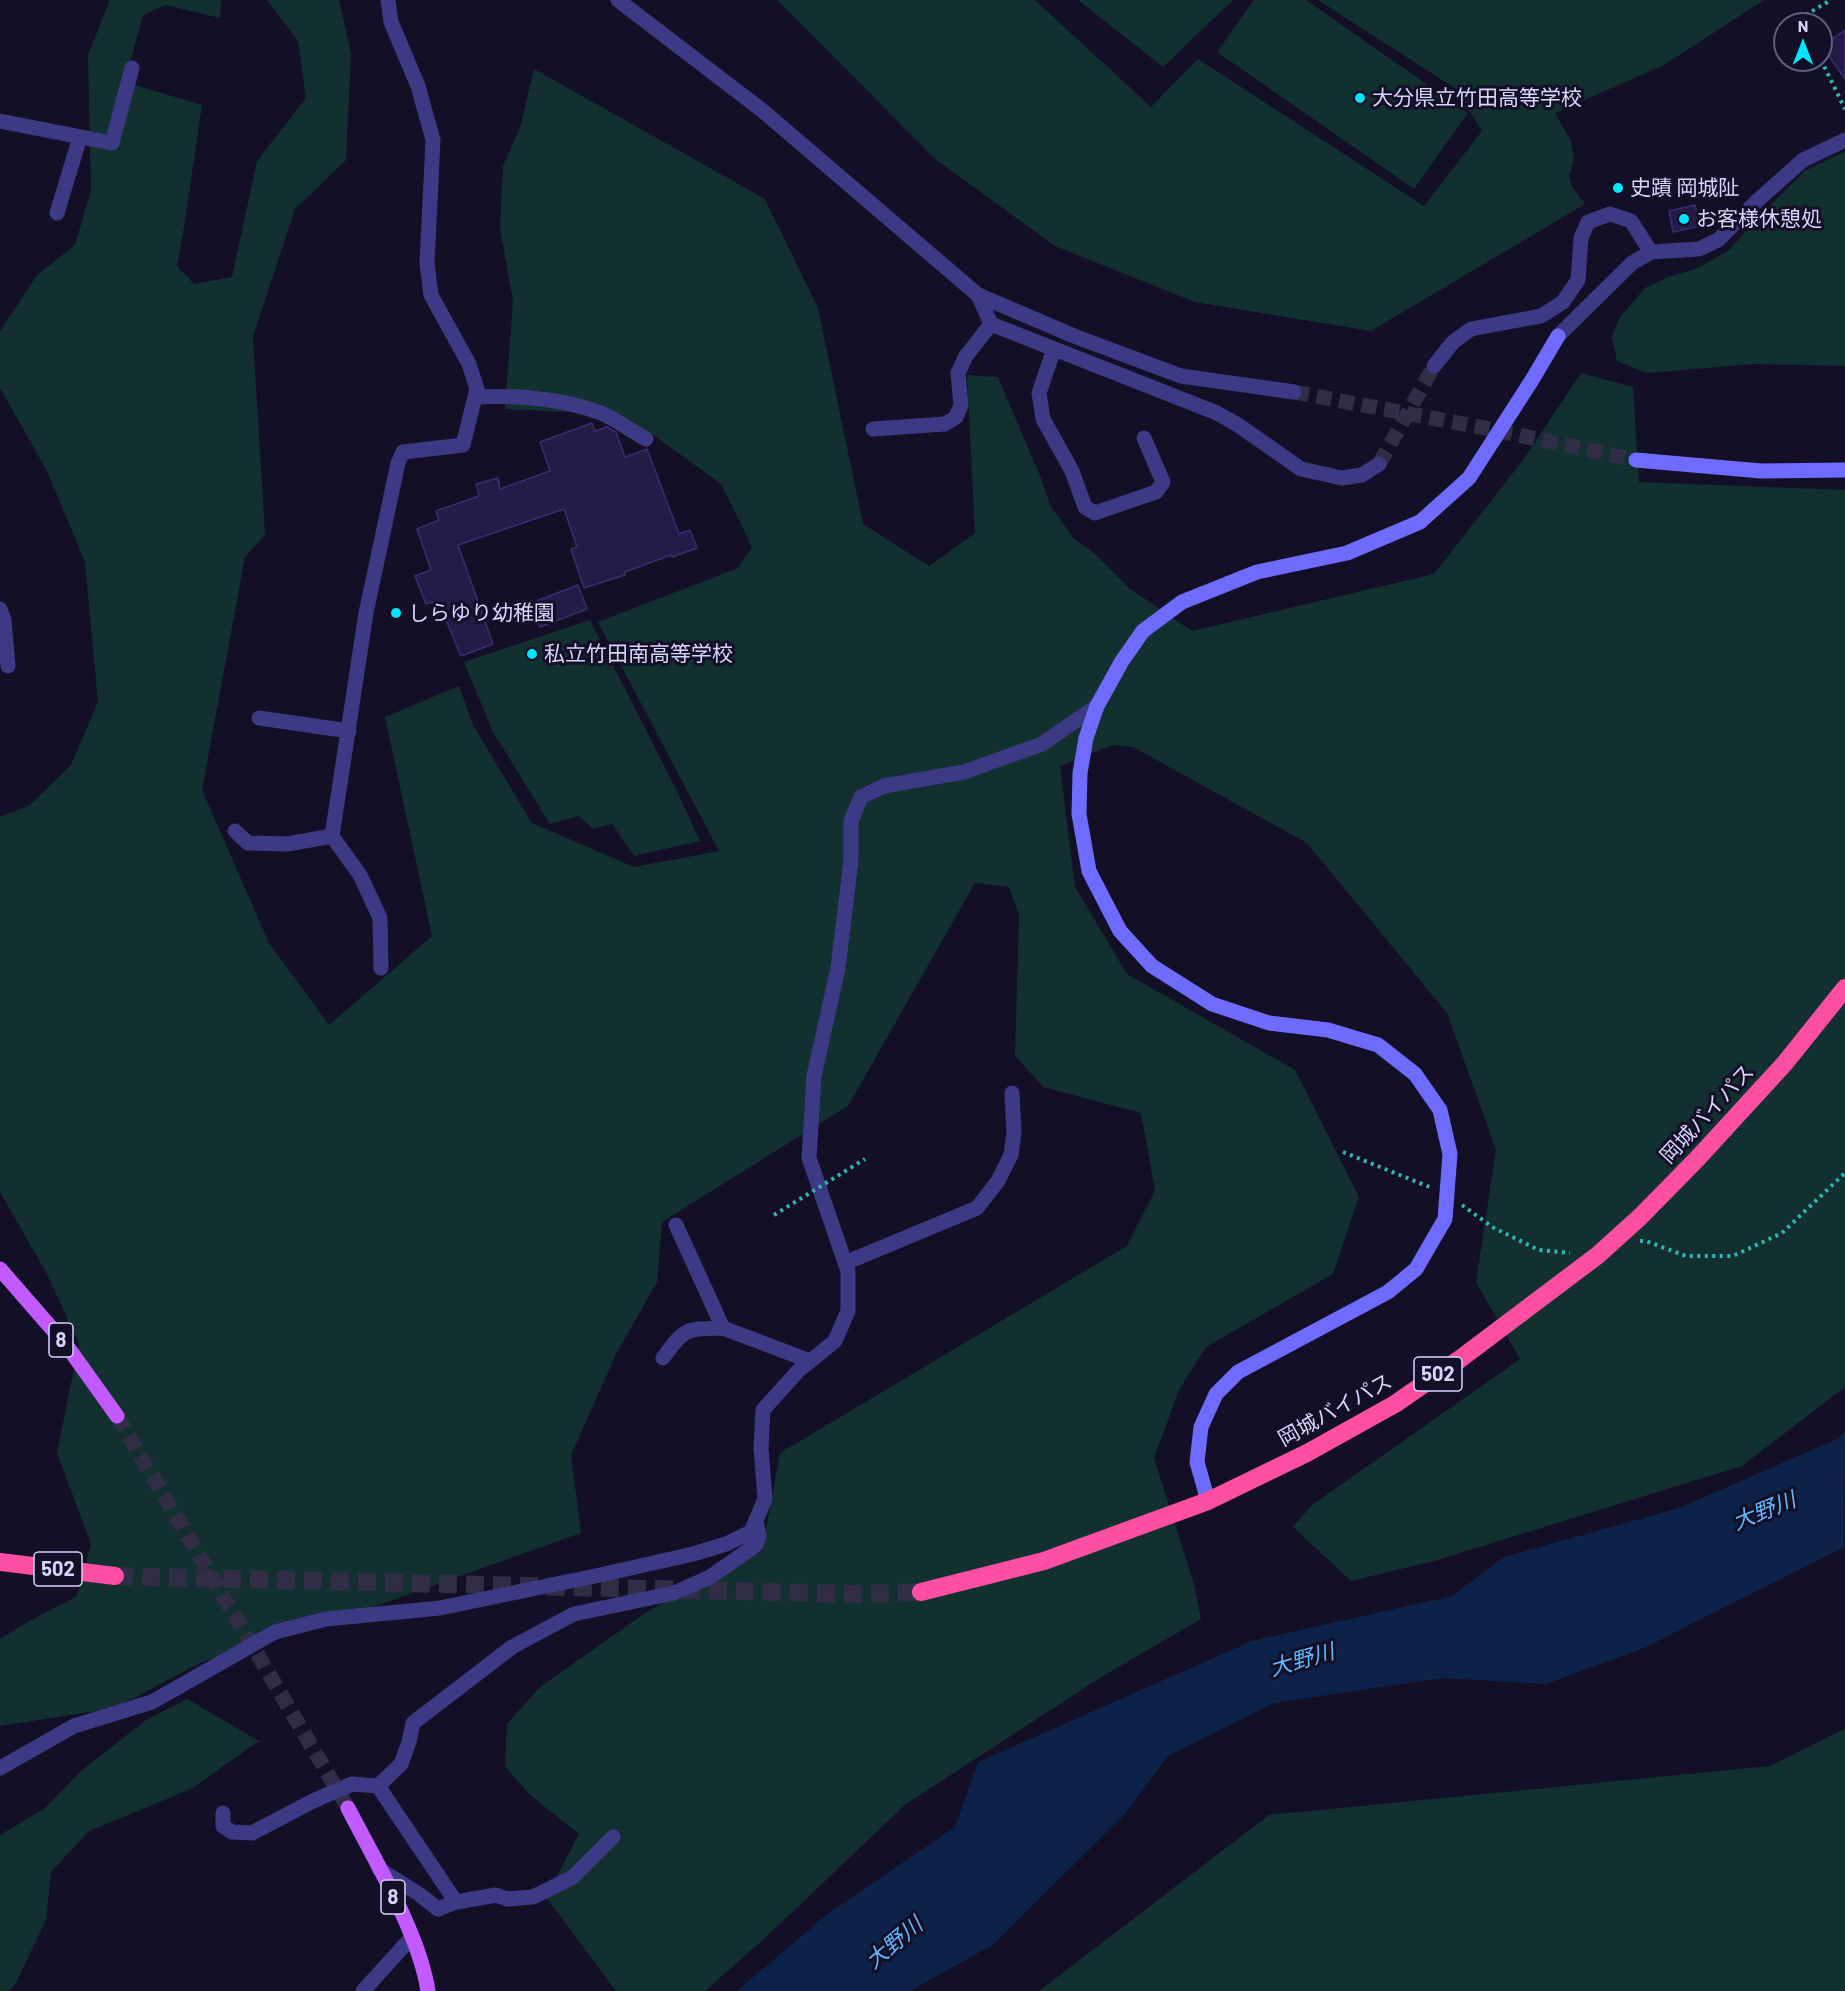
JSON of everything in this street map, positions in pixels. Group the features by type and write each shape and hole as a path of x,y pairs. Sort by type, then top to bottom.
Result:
{"highway":[{"name":"岡城バイパス","path":"921,1592 1044,1561 1208,1501 1307,1453 1395,1404 1460,1359 1598,1256 1697,1160 1785,1063 1845,988"},
{"name":"502","path":"0,1562 115,1576"}],"main road":[{"name":"8","path":"0,1269 66,1346 117,1416"},
{"name":"8","path":"348,1808 411,1938 425,1974 428,1991"}],"street":[{"path":"381,968 380,918 360,875 332,836 366,613 398,464 403,452 463,445 477,389 470,364 431,295 427,263 433,140 418,86 391,22 388,0"},
{"path":"618,0 763,111 978,295 1074,336 1180,376 1294,392"},
{"path":"0,121 112,143 132,68"},
{"path":"57,213 80,137"},
{"path":"1208,1501 1197,1462 1201,1427 1216,1394 1238,1372 1388,1292 1416,1269 1445,1219 1450,1154 1440,1110 1415,1074 1378,1045 1328,1030 1269,1023 1212,1004 1152,966 1120,932 1089,871 1079,814 1080,773 1086,738 1097,706 1122,661 1143,631 1182,602 1257,572 1347,553 1420,522 1469,478 1533,380 1558,336 1632,263 1651,252 1699,249 1718,240 1803,160 1845,140"},
{"path":"1434,366 1453,342 1471,329 1541,316 1563,302 1578,280 1581,238 1588,222 1610,214 1631,221 1651,252"},
{"path":"978,295 991,324 1217,414 1238,425 1301,469 1342,478 1362,475 1379,464"},
{"path":"873,429 945,424 956,417 962,405 958,374 966,356 991,324"},
{"path":"1054,349 1039,393 1043,419 1072,471 1085,507 1095,513 1156,492 1163,482 1144,438"},
{"path":"475,397 512,395 566,403 602,414 646,440"},
{"path":"1636,460 1761,471 1845,470"},
{"path":"0,609 4,620 8,666"},
{"path":"0,1768 74,1726 152,1702 275,1632 326,1618 440,1608 693,1554 726,1544 751,1532 765,1499 761,1448 763,1410 798,1371 835,1341 848,1311 848,1272 809,1158 814,1076 838,968 851,860 851,821 861,797 884,786 964,772 1042,744 1097,706"},
{"path":"259,718 349,731"},
{"path":"235,831 248,843 288,844 332,836"},
{"path":"845,1263 977,1208 998,1180 1011,1155 1014,1132 1012,1093"},
{"path":"676,1225 723,1328"},
{"path":"663,1358 679,1335 694,1329 723,1328 810,1361"},
{"path":"223,1812 223,1826 232,1832 252,1833 313,1801 352,1784 378,1786 401,1764 413,1723 512,1647 574,1614 674,1593 710,1576 756,1545 759,1536 756,1520"},
{"path":"378,1786 456,1902"},
{"path":"379,1869 438,1909 456,1902 496,1895 507,1899 533,1897 573,1877 613,1837"},
{"path":"363,1991 411,1938"}],"path":[{"path":"1811,12 1831,0"},
{"path":"1827,72 1845,109"},
{"path":"1343,1152 1447,1194 1494,1228 1539,1250 1598,1256"},
{"path":"774,1215 865,1160"},
{"path":"1636,1241 1646,1241 1686,1256 1733,1256 1782,1233 1845,1173"}],"green space":[{"path":"110,0 221,0 220,18 166,5 143,15 125,82 202,105 177,266 194,284 232,277 257,161 306,98 298,41 267,0 339,0 351,53 346,160 295,209 253,336 265,535 245,557 202,790 269,943 329,1025 432,936 385,717 459,686 473,725 532,823 634,867 719,851 598,622 738,568 752,547 721,484 652,434 588,413 505,409 513,301 500,228 503,166 520,128 534,69 765,199 818,308 863,524 929,566 975,533 967,375 998,377 1051,507 1074,539 1093,552 1129,588 1192,631 1434,574 1523,460 1581,373 1633,387 1639,482 1845,490 1845,1387 1742,1466 1434,1561 1351,1581 1293,1527 1312,1505 1520,1359 1476,1282 1496,1150 1447,1013 1307,843 1133,747 1112,745 1060,766 1075,887 1127,974 1295,1070 1359,1197 1333,1274 1206,1347 1179,1390 1154,1458 1194,1584 1201,1619 1103,1676 906,1804 765,1938 705,1991 616,1991 546,1897 579,1834 530,1795 505,1766 507,1724 540,1687 648,1611 762,1551 780,1453 1127,1246 1155,1191 1141,1113 1043,1087 1015,1055 1019,915 1009,887 975,883 848,1106 662,1222 657,1282 616,1354 571,1455 581,1533 309,1630 202,1662 115,1708 0,1726 0,1639 77,1596 91,1544 57,1453 79,1344 47,1274 0,1192 0,817 29,806 71,765 98,702 85,562 47,471 0,388 0,331 37,275 75,245 91,190 88,55"},
{"path":"777,0 1035,0 1151,107 1198,59 1424,206 1482,131 1456,89 1318,0 1764,0 1664,65 1555,113 1571,141 1574,160 1569,176 1571,185 1585,204 1371,331 1195,302 1055,246 935,159"},
{"path":"1078,0 1233,0 1163,67"},
{"path":"1254,0 1306,0 1468,113 1414,189 1217,52"},
{"path":"1845,151 1845,366 1753,364 1647,373 1617,361 1612,337 1620,317 1645,288 1668,277 1698,268 1729,250 1763,212 1805,171"},
{"path":"590,620 700,841 634,856 612,824 593,829 579,816 550,824 493,732 464,662"},
{"path":"187,1699 259,1741 191,1789 89,1831 51,1872 46,1920 16,1983 9,1991 0,1991 0,1835 45,1808 81,1771 146,1720"},
{"path":"1845,1729 1845,1991 1039,1991 1269,1815 1770,1766"}],"water":[{"name":"大野川","path":"1845,1432 1844,1547 1644,1648 1546,1684 1442,1678 1274,1703 1168,1756 1122,1817 994,1944 910,1991 737,1991 826,1915 955,1827 978,1762 1252,1641 1452,1596 1504,1557 1679,1508 1837,1439"}],"building":[{"path":"1845,30 1845,79 1833,62 1833,38"},
{"name":"お客様休憩処","path":"1695,205 1700,226 1673,232 1669,211"},
{"path":"592,423 595,431 607,427 616,432 625,457 647,449 679,534 690,530 697,548 672,557 671,555 625,572 625,575 584,588 571,549 577,547 564,509 458,545 493,644 461,656 438,601 426,604 415,576 431,570 417,529 439,520 436,511 479,496 476,484 498,478 500,489 550,471 540,442"},
{"path":"578,585 587,609 540,627 531,603"}],"tunnel":[{"path":"1379,464 1434,366"},
{"path":"1294,392 1480,427 1636,460"},
{"path":"117,1416 348,1808"},
{"path":"115,1576 856,1594 921,1592"}],"place":[{"name":"大分県立竹田高等学校","path":"1360,98"},
{"name":"史蹟 岡城阯","path":"1618,188"},
{"name":"お客様休憩処","path":"1684,219"},
{"name":"しらゆり幼稚園","path":"396,613"},
{"name":"私立竹田南高等学校","path":"532,654"}]}
